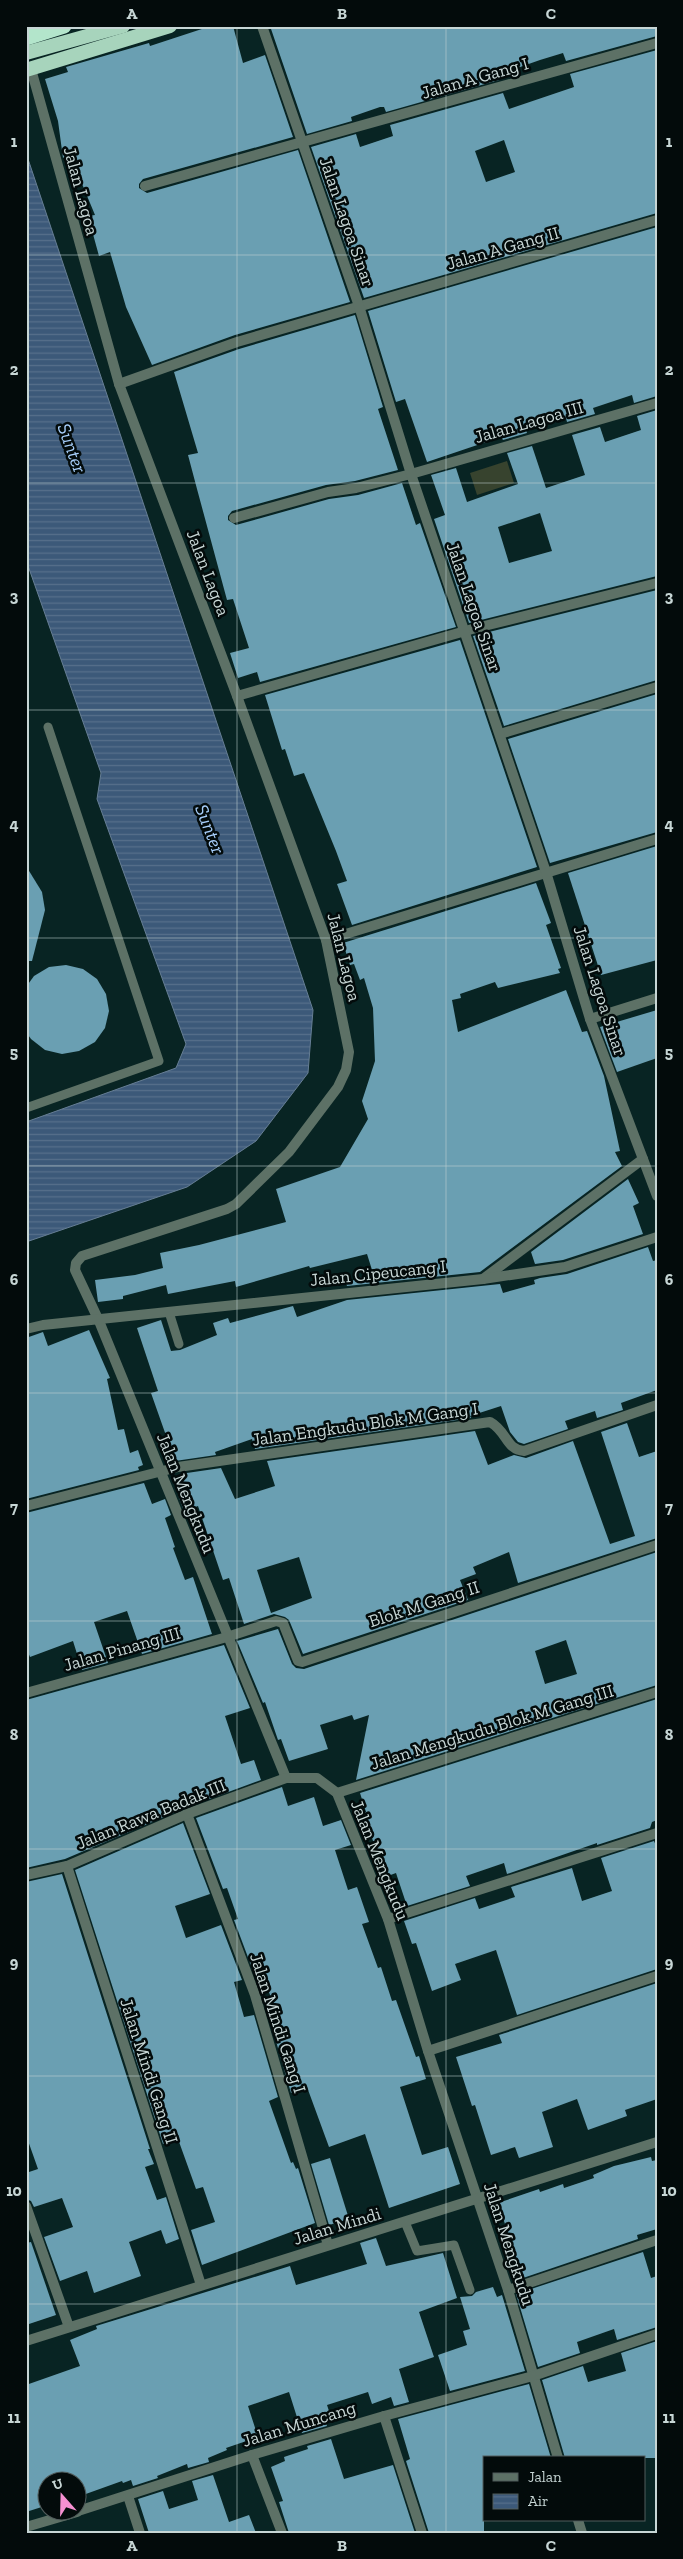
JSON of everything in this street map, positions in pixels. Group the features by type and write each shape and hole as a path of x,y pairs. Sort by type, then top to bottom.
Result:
{"highway":[{"path":"26,38 64,26"},
{"path":"26,53 123,26"},
{"path":"28,70 170,26"}],"street":[{"name":"Jalan Lagoa Sinar","path":"262,26 359,306 411,474 546,872 590,1019 657,1196"},
{"name":"Jalan A Gang I","path":"145,186 657,43"},
{"name":"Jalan Lagoa","path":"28,70 119,384 237,696 326,940 349,1052 346,1070 338,1087 289,1152 236,1204 227,1209 82,1256 76,1262 75,1270"},
{"name":"Jalan A Gang II","path":"119,384 237,342 657,220"},
{"name":"Jalan Lagoa III","path":"234,518 328,492 356,488 411,474 657,403"},
{"path":"237,696 465,631 657,583"},
{"path":"500,734 657,687"},
{"path":"326,940 657,839"},
{"path":"590,1019 657,998"},
{"path":"484,1278 643,1159"},
{"name":"Jalan Cipeucang I","path":"26,1329 44,1325 484,1278 565,1267 657,1237"},
{"name":"Jalan Mengkudu","path":"75,1270 98,1320 286,1778 317,1778 337,1793 388,1919 428,2051 508,2290 557,2456"},
{"name":"Jalan Engkudu Blok M Gang I","path":"160,1472 178,1467 490,1422 504,1433 511,1447 516,1451 524,1451 657,1405"},
{"path":"26,1506 160,1472"},
{"name":"Blok M Gang II","path":"227,1637 276,1621 283,1622 298,1661 302,1662 657,1545"},
{"name":"Jalan Pinang III","path":"26,1693 227,1637"},
{"name":"Jalan Mengkudu Blok M Gang III","path":"337,1793 657,1692"},
{"name":"Jalan Rawa Badak III","path":"26,1875 67,1866 187,1814 286,1778"},
{"name":"Jalan Mindi Gang I","path":"187,1814 255,1995 328,2245"},
{"path":"388,1919 657,1833"},
{"name":"Jalan Mindi Gang II","path":"67,1866 201,2285"},
{"path":"428,2051 657,1976"},
{"name":"Jalan Mindi","path":"26,2341 657,2142"},
{"path":"26,2206 69,2327"},
{"path":"508,2290 657,2240"},
{"name":"Jalan Muncang","path":"88,2508 252,2454 533,2376 657,2334"},
{"path":"384,2416 422,2533"},
{"path":"252,2454 282,2533"},
{"path":"128,2496 140,2533"},
{"name":"Jalan Muncang","path":"26,2527 42,2522"}],"lane":[{"path":"26,1108 159,1061 48,727"},
{"path":"169,1312 179,1344"},
{"path":"405,2222 417,2251 454,2245 470,2290"}],"green space":[{"path":"507,461 514,483 477,495 470,473"}],"water":[{"name":"Sunter","path":"26,153 313,1010 308,1073 256,1141 187,1187 26,1242 26,1122 176,1068 186,1044 97,799 101,773 26,560"}],"building":[{"path":"211,26 233,26 243,63 265,55 293,137 143,179 139,184 139,188 147,193 298,150 350,302 235,335 152,365 126,307 110,252 99,256 88,216 95,215 70,155 63,158 58,121 45,79 68,72 66,67 149,43 150,46"},
{"path":"270,26 657,26 657,36 566,61 563,53 497,75 499,80 386,112 384,107 380,107 351,117 352,121 307,134"},
{"path":"657,50 657,213 364,298 311,147 356,134 360,147 393,136 390,125 503,93 509,109 574,87 570,74","holes":["504,140 515,172 486,182 475,151"]},
{"path":"657,227 657,396 634,403 632,395 593,408 595,414 567,422 566,418 526,430 527,433 503,440 501,437 427,462 405,399 396,402 368,311"},
{"path":"355,315 383,407 378,409 398,470 355,481 326,485 232,511 228,516 228,520 236,525 329,499 358,495 402,483 416,525 420,523 456,627 260,682 257,672 238,678 230,653 249,648 233,599 227,600 188,455 198,453 174,372 239,349"},
{"path":"657,410 657,576 469,623 434,519 445,515 431,475 456,468 467,502 518,484 507,453 532,446 546,488 585,475 572,435 600,427 605,442 641,430 637,416","holes":["540,513 552,551 509,563 498,527"]},
{"path":"657,590 657,680 504,726 473,636"},
{"path":"460,640 537,867 352,925 337,884 347,881 336,851 304,773 294,776 285,749 282,750 265,695"},
{"path":"657,694 657,832 550,863 508,739"},
{"path":"657,846 657,960 601,975 568,873"},
{"path":"26,866 42,892 45,910 32,961 26,961"},
{"path":"536,883 551,923 546,925 561,968 558,969 560,973 498,988 495,982 460,994 461,998 452,1000 458,1032 566,990 582,1032 587,1031 604,1076 620,1151 615,1152 622,1166 480,1272 347,1286 346,1283 373,1273 367,1254 310,1268 309,1266 236,1287 235,1281 168,1294 166,1285 123,1296 123,1299 98,1302 95,1280 135,1275 163,1268 160,1253 199,1245 286,1222 276,1189 340,1167 368,1119 362,1101 375,1061 373,1008 364,978 360,980 354,964 350,965 343,943"},
{"path":"66,965 83,969 97,979 106,994 109,1011 105,1028 95,1042 79,1051 62,1054 45,1050 31,1039 26,1032 26,987 34,976 49,967"},
{"path":"657,1010 657,1058 617,1072 600,1027"},
{"path":"628,1179 639,1203 633,1206 643,1234 563,1260 535,1264 531,1252"},
{"path":"648,1247 653,1261 657,1260 657,1390 621,1403 623,1410 597,1418 595,1411 565,1421 568,1429 524,1444 518,1442 510,1432 501,1406 470,1416 471,1418 255,1449 252,1439 215,1452 216,1455 175,1461 151,1393 158,1391 137,1328 161,1320 171,1351 180,1350 217,1335 213,1323 228,1318 230,1323 293,1306 297,1317 347,1300 500,1284 503,1293 535,1284 534,1280 540,1278 567,1274"},
{"path":"89,1330 110,1378 107,1379 118,1430 124,1429 130,1453 138,1450 143,1465 138,1467 139,1470 26,1499 26,1338 43,1332 48,1346"},
{"path":"627,1423 639,1457 657,1451 657,1538 518,1583 509,1552 473,1567 476,1574 460,1580 468,1600 303,1654 289,1620 285,1617 274,1614 244,1624 229,1578 223,1580 198,1506 184,1511 178,1495 184,1492 180,1474 221,1468 235,1499 275,1486 267,1461 475,1431 488,1465 514,1455 526,1458 573,1441 610,1544 635,1536 601,1432","holes":["299,1557 312,1598 271,1613 257,1570"]},
{"path":"144,1483 152,1504 165,1499 171,1515 165,1518 175,1547 173,1548 185,1580 193,1577 212,1634 142,1654 127,1611 94,1622 108,1663 82,1670 73,1641 30,1657 26,1647 26,1513"},
{"path":"657,1552 657,1685 356,1780 369,1715 354,1720 352,1715 320,1725 328,1749 289,1761 281,1739 278,1740 265,1702 263,1703 237,1641 278,1629 292,1664 296,1668 304,1669","holes":["566,1640 577,1674 545,1684 535,1651"]},
{"path":"224,1645 250,1708 225,1716 241,1764 254,1760 261,1780 185,1808 65,1859 26,1868 26,1700"},
{"path":"657,1699 657,1820 652,1822 650,1828 597,1845 597,1843 507,1874 504,1863 466,1876 470,1886 407,1906 396,1873 385,1877 372,1838 364,1840 354,1816 366,1812 360,1793"},
{"path":"282,1787 288,1806 314,1797 323,1826 341,1820 351,1845 335,1850 348,1890 357,1887 369,1922 362,1924 378,1968 381,1967 392,2001 396,2000 416,2057 419,2056 426,2079 400,2087 422,2155 448,2147 460,2184 389,2208 365,2134 329,2147 307,2087 291,2093 267,2010 275,2008 262,1974 255,1976 234,1920 238,1919 227,1888 223,1889 196,1818"},
{"path":"183,1823 210,1894 175,1906 186,1938 221,1925 242,1980 234,1982 244,2017 254,2015 278,2097 269,2101 291,2163 293,2162 296,2169 298,2168 315,2223 202,2265 191,2230 215,2222 203,2187 196,2189 178,2139 163,2144 75,1870"},
{"path":"654,1841 657,1848 657,1969 517,2015 496,1950 455,1964 461,1980 432,1991 416,1943 412,1944 404,1921 475,1898 479,1909 515,1897 511,1887 572,1868 582,1901 612,1891 601,1858"},
{"path":"62,1874 150,2149 148,2149 154,2164 145,2167 157,2200 166,2197 179,2239 166,2244 161,2230 129,2242 141,2276 94,2293 87,2271 60,2281 44,2237 73,2227 62,2198 34,2207 31,2201 26,2199 26,2173 38,2169 26,2135 26,1882"},
{"path":"657,1983 657,2099 625,2110 627,2116 588,2130 577,2099 542,2112 553,2147 519,2158 515,2147 491,2155 475,2105 472,2106 456,2057 502,2043 499,2035"},
{"path":"651,2157 652,2161 657,2160 657,2229 637,2235 638,2239 523,2278 498,2203 539,2189 540,2192 563,2184 564,2188 594,2178 593,2175 614,2166"},
{"path":"330,2158 349,2219 329,2225 311,2164"},
{"path":"376,2238 386,2266 443,2253 457,2298 419,2312 434,2357 399,2369 409,2402 394,2406 391,2397 372,2404 368,2392 327,2405 330,2414 324,2416 327,2426 302,2433 289,2392 248,2406 258,2437 226,2448 227,2450 208,2458 209,2462 188,2468 187,2464 157,2476 158,2478 133,2486 131,2480 123,2483 122,2481 88,2493 88,2472 38,2472 38,2508 26,2512 26,2385 80,2366 70,2340 97,2329 96,2326 290,2266 296,2285 367,2264 360,2243"},
{"path":"31,2242 56,2315 26,2325 26,2243"},
{"path":"643,2252 651,2278 657,2276 657,2327 617,2340 614,2329 577,2342 580,2353 538,2367 516,2294"},
{"path":"493,2287 497,2297 502,2295 525,2371 450,2391 438,2355 467,2345 463,2331 470,2329 460,2297 472,2296 476,2292"},
{"path":"657,2341 657,2458 646,2458 646,2456 564,2456 542,2380 583,2366 588,2382 626,2371 621,2353"},
{"path":"529,2384 550,2456 483,2456 484,2533 429,2533 406,2461 410,2459 398,2419"},
{"path":"331,2439 344,2479 393,2465 415,2533 289,2533 279,2502 283,2501 271,2467 285,2461 284,2457 308,2449 307,2446"},
{"path":"213,2475 229,2522 249,2515 256,2533 149,2533 138,2499 163,2491 169,2509 198,2500 192,2481"}]}
